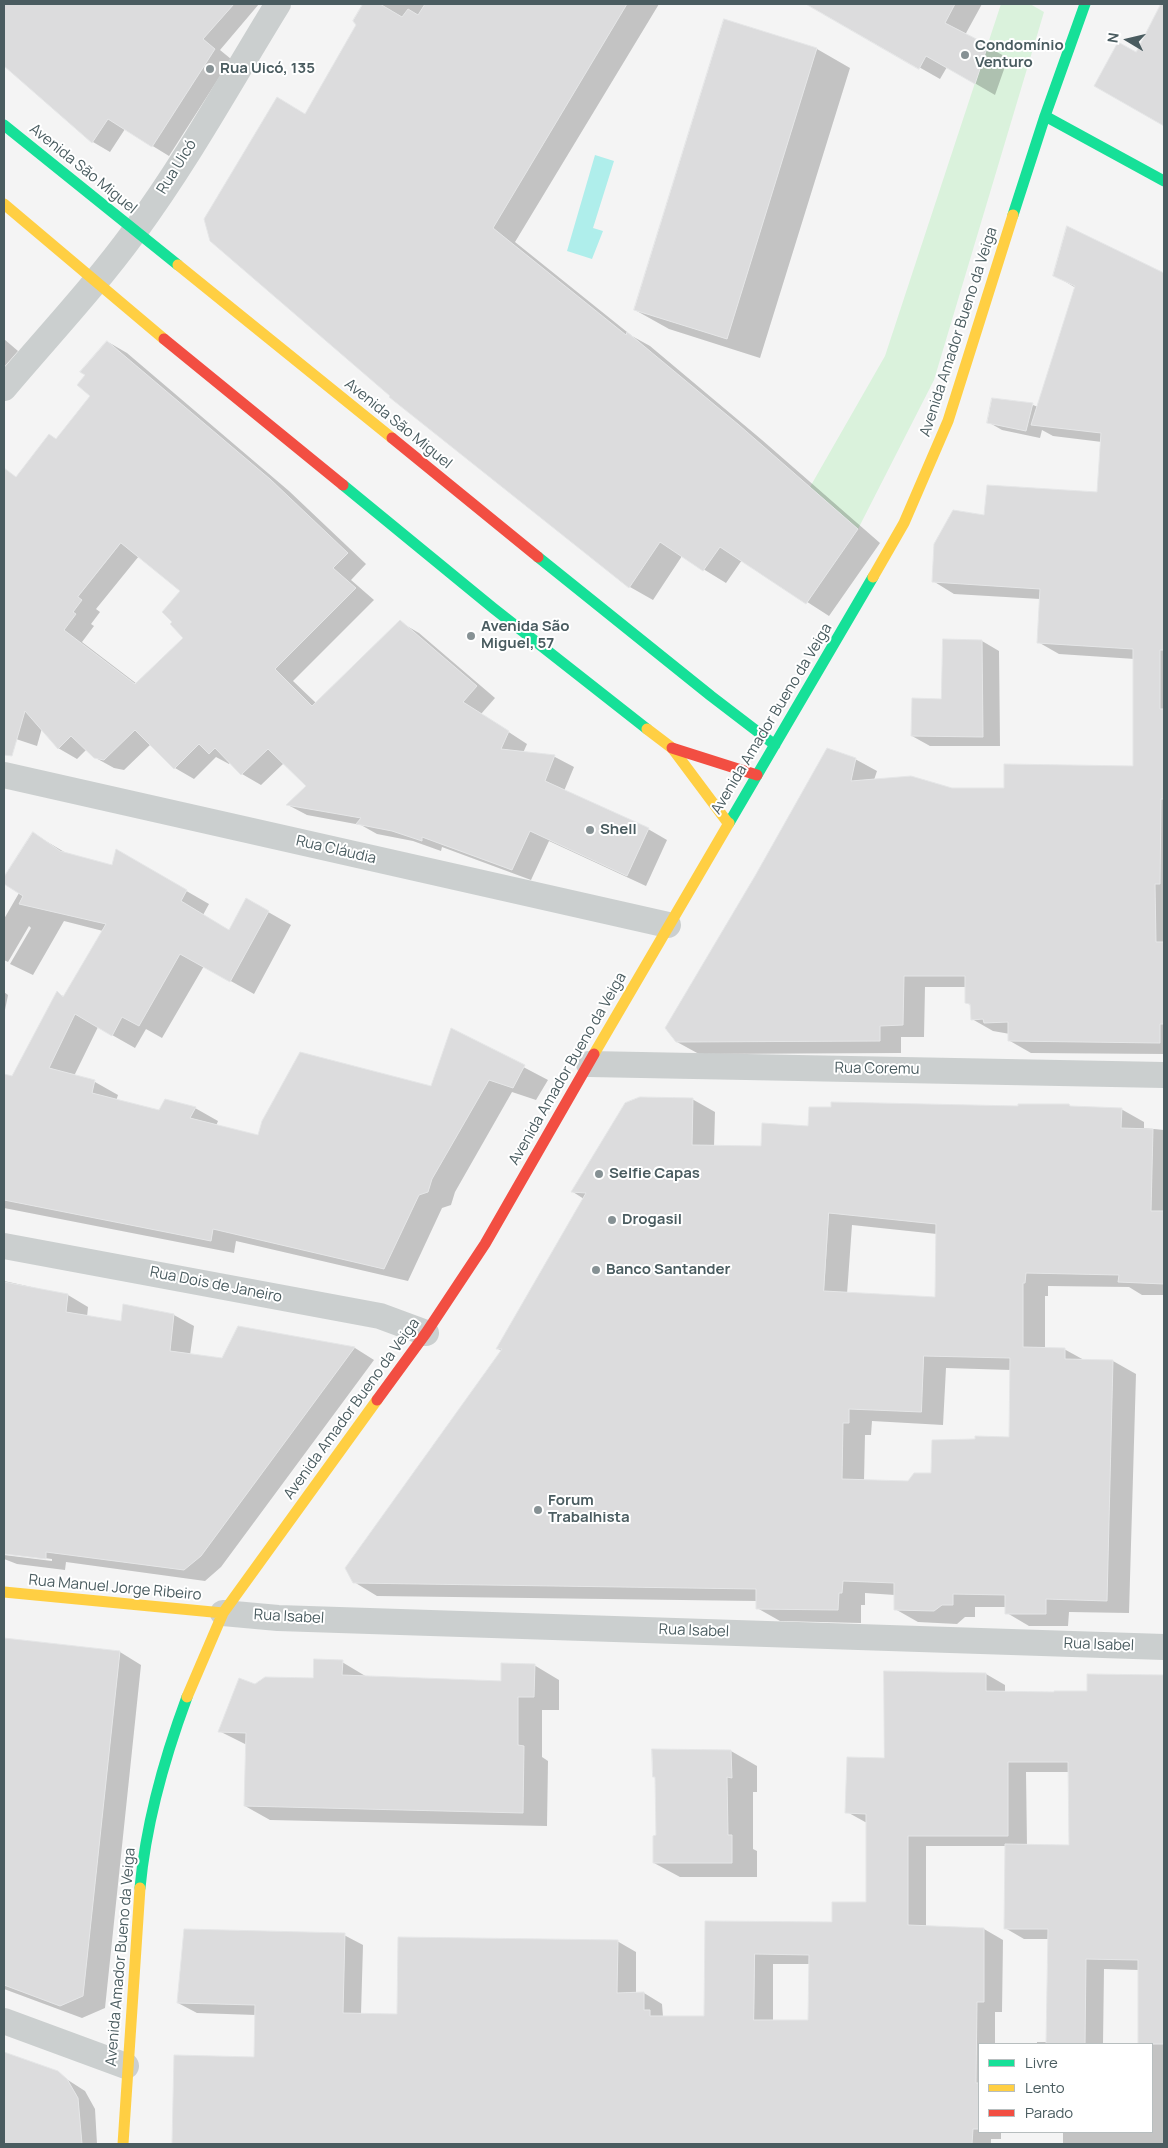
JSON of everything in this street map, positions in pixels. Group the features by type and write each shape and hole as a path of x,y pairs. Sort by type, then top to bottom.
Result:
{"main road":[{"name":"Avenida Amador Bueno da Veiga","path":"123,2144 126,2066 140,1882 150,1821 169,1748 201,1659 224,1613 426,1333 485,1244 668,925 904,523 944,430 1045,116 1085,4"},
{"path":"1045,116 1164,181"},
{"name":"Avenida São Miguel","path":"4,125 703,690 775,745"},
{"path":"4,204 96,282 493,608 672,748 728,823"},
{"path":"672,748 757,775"},
{"name":"Rua Manuel Jorge Ribeiro","path":"4,1592 224,1613"}],"street":[{"name":"Rua Uicó","path":"4,388 96,282 136,230 164,189 278,4"},
{"name":"Rua Cláudia","path":"4,775 668,925"},
{"name":"Rua Coremu","path":"589,1064 1164,1075"},
{"name":"Rua Dois de Janeiro","path":"4,1246 380,1316 426,1333"},
{"name":"Rua Isabel","path":"224,1613 288,1618 1164,1647"},
{"path":"4,2021 126,2066"}],"green space":[{"path":"1001,4 1030,4 1044,12 934,380 858,529 810,487 885,356"}],"water":[{"path":"595,155 614,161 593,228 603,231 592,259 567,251"}],"building":[{"path":"4,4 234,4 203,39 215,49 152,147 108,119 92,143 4,66"},
{"path":"363,4 380,4 402,17 408,9 418,15 425,4 627,4 493,228 626,335 627,332 739,425 858,529 806,604 720,547 703,571 660,542 629,588 389,397 210,241 204,219 277,97 305,114 356,25 353,21"},
{"path":"806,4 955,4 945,23 988,45 975,84 926,56 919,69"},
{"path":"1161,4 1164,4 1164,126 1094,86 1118,42 1136,52"},
{"path":"724,19 817,48 727,339 634,310"},
{"path":"1067,226 1164,273 1164,650 1160,650 1160,709 1164,709 1164,799 1161,799 1160,884 1155,884 1156,942 1164,942 1164,1024 1160,1024 1160,1043 1008,1041 1008,1022 984,1023 983,1019 971,1020 970,1004 965,1003 965,976 904,976 903,1025 880,1026 880,1041 676,1042 665,1028 755,876 827,748 856,758 851,781 911,776 952,788 1004,788 1004,764 1133,766 1133,649 1037,643 1040,589 932,582 934,544 953,510 984,515 987,485 1097,492 1101,433 1031,425 1075,286 1053,276"},
{"path":"107,341 270,479 348,553 333,568 356,588 275,669 312,706 400,620 477,686 463,702 509,731 501,749 555,755 545,781 649,828 627,876 530,831 512,870 422,837 422,841 392,831 356,824 361,818 286,805 306,786 268,749 241,775 215,748 209,754 199,744 174,769 135,730 104,760 94,758 71,736 58,749 25,711 12,756 4,755 4,468 16,477 49,434 56,439 90,396 77,385 85,375 80,372","holes":["121,543 180,591 162,612 183,638 135,684 64,630 76,614 73,612 82,600 78,597"]},
{"path":"992,398 1033,403 1026,431 987,423"},
{"path":"943,639 982,640 983,737 911,736 912,698 941,699"},
{"path":"33,832 60,851 112,865 116,849 187,890 181,901 229,930 246,898 269,911 230,982 180,954 139,1026 122,1017 112,1036 75,1014 49,1068 95,1080 92,1093 159,1110 165,1099 196,1107 190,1118 258,1135 262,1121 300,1052 431,1086 451,1028 525,1065 513,1088 489,1080 432,1179 428,1192 419,1195 384,1269 213,1229 211,1241 4,1200 4,1074 12,1076 57,991 63,997 106,924 19,904 23,896 4,884 4,877"},
{"path":"640,1097 693,1098 692,1145 761,1146 762,1123 808,1126 809,1107 831,1107 831,1102 1018,1106 1018,1104 1069,1104 1070,1106 1122,1108 1121,1128 1153,1129 1151,1211 1164,1211 1164,1284 1118,1282 1119,1275 1026,1273 1025,1283 1023,1283 1023,1347 1065,1348 1065,1359 1113,1360 1107,1601 1046,1599 1046,1614 1005,1614 1005,1595 953,1594 953,1605 942,1605 934,1611 894,1610 894,1583 843,1581 842,1593 839,1593 838,1610 756,1609 756,1589 353,1583 345,1568 502,1349 496,1349 586,1193 571,1192 625,1103","holes":["829,1213 936,1224 935,1297 824,1291","924,1356 1010,1358 1009,1437 975,1436 975,1439 932,1440 931,1473 914,1473 908,1481 842,1479 843,1423 849,1423 849,1409 921,1412"]},
{"path":"4,1282 68,1294 66,1312 121,1321 123,1304 174,1314 170,1351 222,1358 238,1326 355,1347 201,1556 184,1570 46,1552 46,1559 4,1554"},
{"path":"4,1638 120,1651 83,1996 60,2006 4,1985"},
{"path":"314,1659 343,1660 342,1675 501,1681 501,1663 535,1664 534,1697 518,1697 518,1745 524,1746 523,1813 244,1806 246,1733 218,1732 239,1678 255,1684 265,1677 313,1678"},
{"path":"884,1671 986,1673 986,1691 1054,1692 1087,1691 1087,1674 1164,1675 1164,2044 1138,2043 1138,1960 1086,1959 1085,2043 1046,2043 1048,1929 1004,1929 1005,1844 1069,1845 1068,1762 1008,1762 1008,1836 908,1836 908,1925 984,1928 984,2002 977,2002 976,2083 978,2083 978,2129 973,2129 972,2144 172,2144 174,2055 254,2057 255,2005 177,2003 184,1929 345,1933 343,2013 397,2014 398,1937 618,1940 617,1993 644,1992 644,2010 650,2010 650,2016 704,2016 705,1921 832,1922 832,1902 866,1902 866,1814 845,1813 847,1757 884,1758","holes":["755,1954 809,1955 808,2020 754,2020"]},
{"path":"652,1749 731,1750 732,1778 727,1777 728,1835 732,1835 732,1863 653,1863 653,1836 656,1835 655,1777 653,1777"},
{"path":"4,2052 58,2071 67,2079 78,2098 82,2144 4,2144"}],"traffic: fast":[{"path":"1013,215 1045,116 1085,4"},
{"path":"1045,116 1164,181"},
{"path":"4,125 178,265"},
{"path":"343,485 493,608 647,729"},
{"path":"538,557 775,745"},
{"path":"729,823 873,577"},
{"path":"140,1888 151,1815 171,1744 187,1697"}],"traffic: slow":[{"path":"4,204 164,339"},
{"path":"873,577 904,523 948,421 1013,215"},
{"path":"178,265 392,438"},
{"path":"647,729 672,748 728,823"},
{"path":"594,1054 729,823"},
{"path":"187,1697 223,1613 377,1400"},
{"path":"4,1592 223,1613"},
{"path":"123,2144 140,1888"}],"traffic: jam":[{"path":"164,339 343,485"},
{"path":"392,438 538,557"},
{"path":"672,748 757,775"},
{"path":"377,1400 426,1333 485,1244 594,1054"}],"place":[{"name":"Condomínio Venturo","path":"965,55"},
{"name":"Rua Uicó, 135","path":"210,69"},
{"name":"Avenida São Miguel, 57","path":"471,636"},
{"name":"Shell","path":"590,830"},
{"name":"Selfie Capas","path":"599,1174"},
{"name":"Drogasil","path":"612,1220"},
{"name":"Banco Santander","path":"596,1270"},
{"name":"Forum Trabalhista","path":"538,1510"}]}
